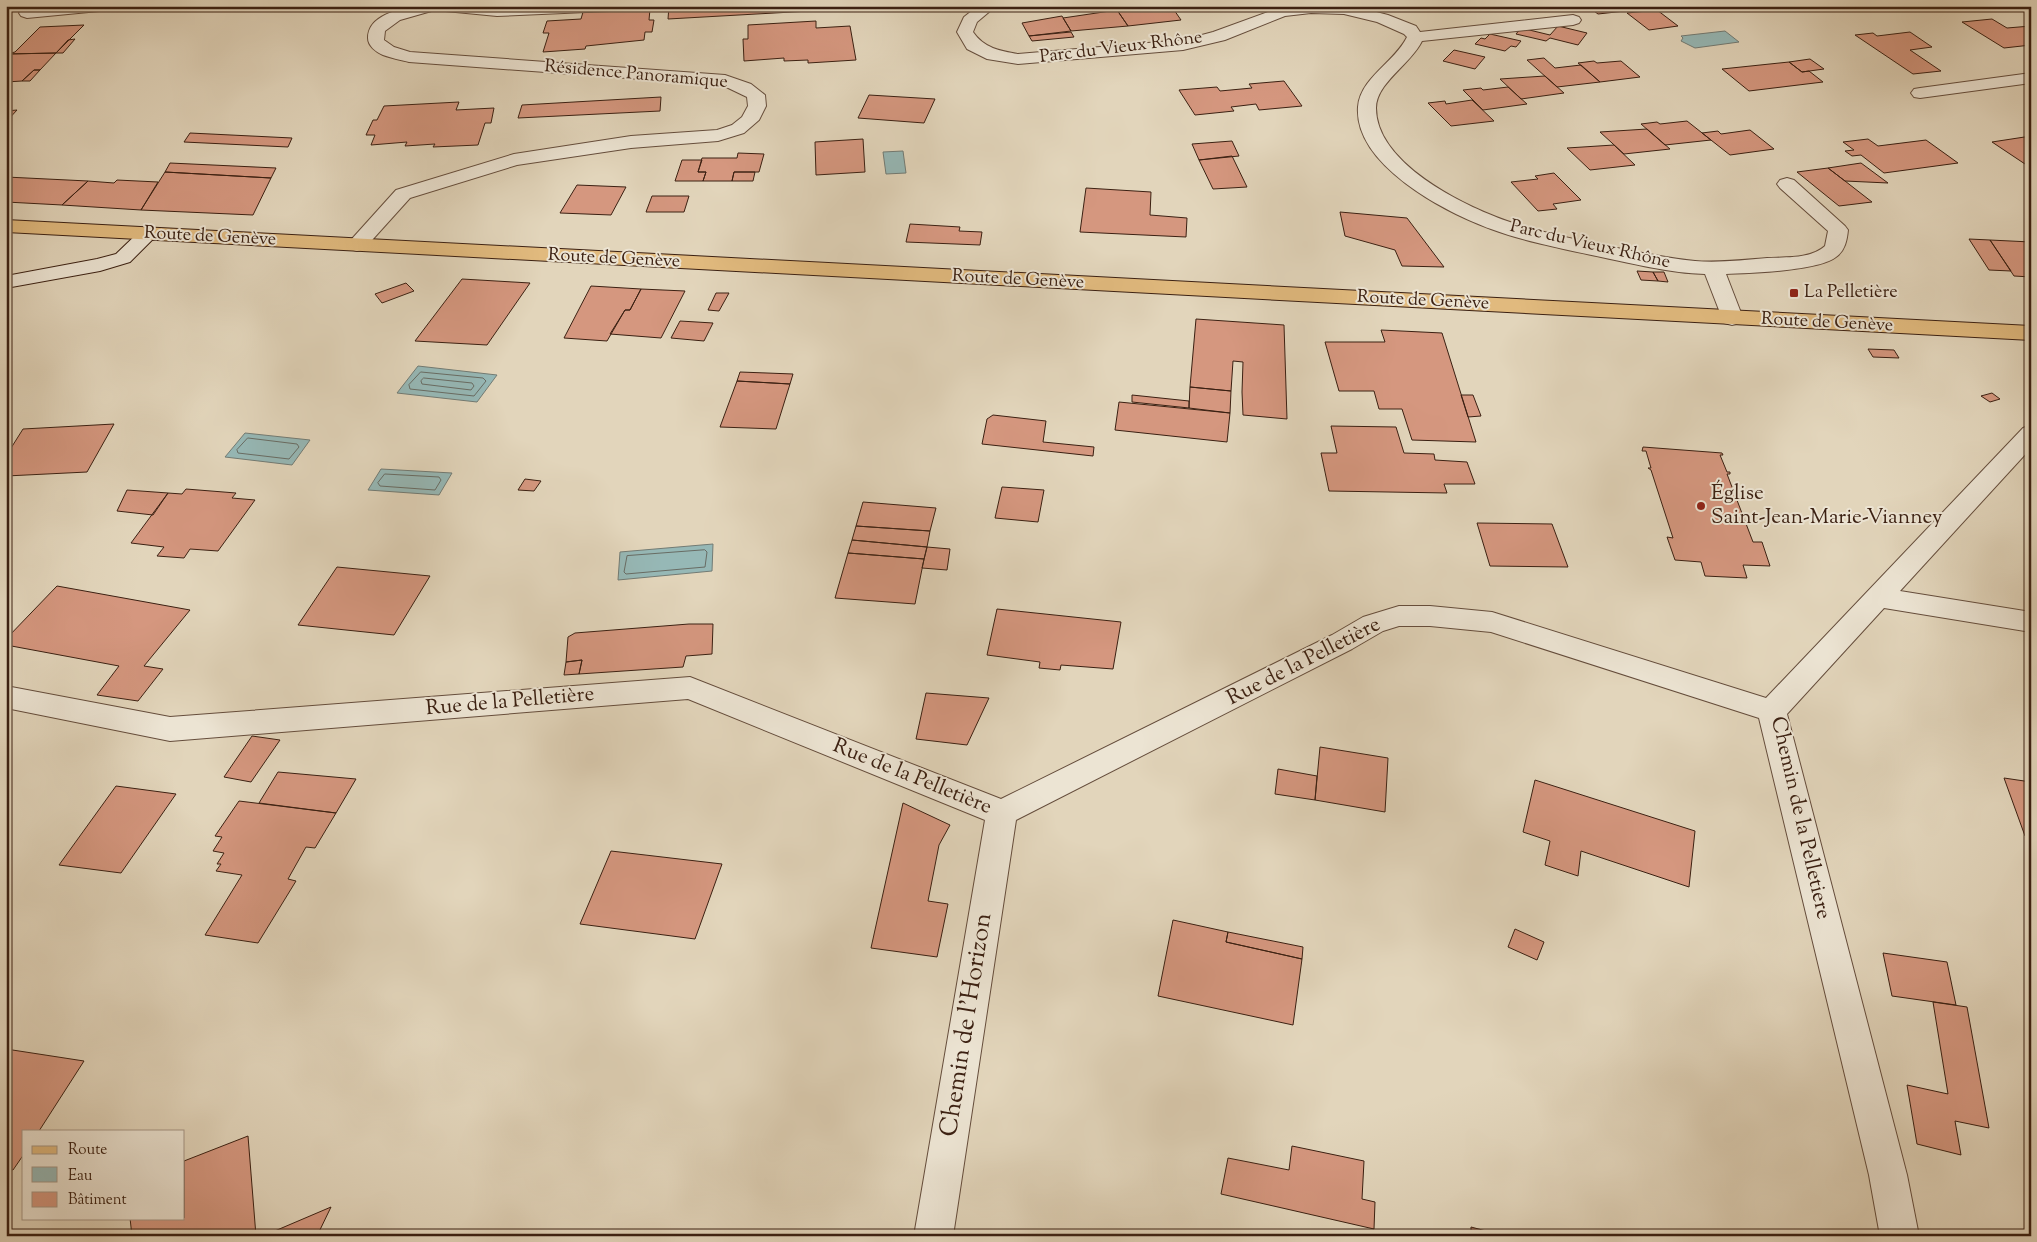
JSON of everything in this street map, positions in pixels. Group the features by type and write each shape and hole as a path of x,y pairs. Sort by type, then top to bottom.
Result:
{"main road":[{"name":"Route de Genève","path":"6,226 2031,333"}],"street":[{"path":"27,13 99,6"},
{"name":"Résidence Panoramique","path":"356,245 403,194 514,160 614,144 718,135 738,128 750,120 757,106 756,95 745,88 725,80 409,57 388,51 376,42 377,31 385,21 404,13 432,6"},
{"path":"438,6 497,11 609,6"},
{"name":"Parc du Vieux Rhône","path":"988,6 970,20 965,32 973,45 993,55 1018,59 1183,45 1219,36 1282,12 1311,8 1344,9 1382,18 1410,30 1416,37 1408,51 1382,76 1367,107 1370,128 1378,147 1393,164 1419,184 1485,220 1537,236 1638,258 1714,268 1797,262 1828,254 1837,244 1838,230 1787,184"},
{"path":"1416,37 1574,20"},
{"path":"1920,93 2031,78"},
{"path":"6,282 100,265 123,258 148,234"},
{"path":"1714,268 1732,318"},
{"name":"Chemin de la Pelletiere","path":"1900,1236 1888,1176 1772,711 2031,434"},
{"path":"1879,597 2031,622"},
{"name":"Rue de la Pelletière","path":"6,697 170,729 690,688 1002,813 1342,642 1373,624 1398,616 1430,616 1492,622 1772,711"},
{"name":"Chemin de l'Horizon","path":"933,1236 1002,813"}],"water":[{"path":"1725,31 1739,42 1695,48 1681,41 1683,38 1681,36"},
{"path":"903,151 906,173 886,174 883,152"},
{"path":"418,366 497,375 477,402 397,393"},
{"path":"245,433 310,440 292,465 225,457"},
{"path":"381,469 452,473 439,495 368,490"},
{"path":"713,544 712,571 618,580 620,552"}],"building":[{"path":"669,6 863,6 863,8 668,19"},
{"path":"1587,6 1619,6 1625,11 1598,14"},
{"path":"1146,7 1148,9 1172,7 1181,20 1128,26 1117,10"},
{"path":"650,9 649,20 654,20 652,32 645,32 644,40 586,46 585,49 543,52 549,33 543,33 547,21 581,19 583,12"},
{"path":"1117,10 1128,26 1071,31 1063,18"},
{"path":"1657,10 1678,26 1649,30 1627,13"},
{"path":"1062,16 1071,31 1029,36 1022,23"},
{"path":"1992,19 2007,28 2031,26 2031,45 2004,48 1962,22"},
{"path":"816,21 816,28 850,26 856,60 808,63 808,60 784,61 784,58 744,61 743,39 748,39 748,25"},
{"path":"84,25 56,53 7,54 15,52 40,27"},
{"path":"1558,26 1587,33 1578,45 1550,38 1546,41 1516,34 1521,28 1550,35"},
{"path":"1071,32 1074,37 1032,41 1029,36"},
{"path":"1910,32 1932,47 1910,50 1941,71 1913,74 1855,35 1873,33 1877,36"},
{"path":"1490,34 1521,41 1516,47 1511,46 1505,51 1475,44 1481,38 1485,39"},
{"path":"75,39 63,53 56,53 68,40"},
{"path":"1454,50 1485,57 1475,69 1443,61"},
{"path":"56,53 40,70 34,70 22,81 6,82 7,54"},
{"path":"1544,58 1555,68 1581,65 1600,82 1557,87 1527,60"},
{"path":"1810,59 1824,69 1802,72 1789,62"},
{"path":"1594,61 1597,63 1621,61 1640,77 1600,82 1578,63"},
{"path":"1789,62 1802,72 1809,71 1823,82 1749,91 1722,69"},
{"path":"34,70 40,70 30,81 22,81"},
{"path":"1545,76 1564,93 1521,99 1500,79"},
{"path":"1284,81 1302,106 1259,110 1256,104 1231,107 1234,111 1195,115 1179,90 1217,87 1220,91 1252,88 1249,84"},
{"path":"1508,87 1527,104 1483,110 1463,90 1481,88 1483,90"},
{"path":"869,95 935,99 924,123 858,118"},
{"path":"661,97 660,111 518,118 522,105"},
{"path":"1472,100 1494,121 1451,126 1428,103 1445,101 1446,104"},
{"path":"459,102 456,110 494,108 491,123 485,123 478,145 433,147 435,144 405,146 407,142 371,145 375,135 366,135 373,120 377,120 384,106"},
{"path":"17,110 6,122 6,111"},
{"path":"1687,121 1711,140 1665,145 1641,124 1657,122 1660,124"},
{"path":"1647,129 1670,149 1624,154 1600,132"},
{"path":"1750,130 1774,149 1730,155 1702,133 1718,131 1721,134"},
{"path":"190,133 292,138 288,147 184,142"},
{"path":"2031,136 2031,168 1992,142"},
{"path":"863,139 865,172 816,175 815,142"},
{"path":"1868,139 1878,146 1926,140 1958,163 1884,173 1861,155 1852,156 1845,151 1854,150 1843,142"},
{"path":"1232,141 1239,156 1199,160 1192,144"},
{"path":"1614,145 1635,165 1590,170 1567,148"},
{"path":"738,153 764,154 759,172 734,172 732,181 703,181 706,172 698,172 702,158 737,158"},
{"path":"1232,156 1247,187 1213,189 1199,160"},
{"path":"682,160 702,160 698,172 706,172 703,181 675,181"},
{"path":"170,163 276,168 271,178 165,172"},
{"path":"1861,163 1888,183 1845,181 1828,168"},
{"path":"1828,168 1872,202 1839,206 1797,172"},
{"path":"165,172 271,178 253,215 141,210"},
{"path":"734,172 755,172 753,181 732,181"},
{"path":"1554,173 1581,200 1553,204 1557,209 1538,211 1511,182 1538,179 1535,176"},
{"path":"6,177 88,181 62,205 6,202"},
{"path":"117,180 158,182 141,210 62,205 88,181 114,183"},
{"path":"577,185 626,187 611,215 560,213"},
{"path":"1086,188 1151,192 1150,215 1187,218 1186,237 1080,232"},
{"path":"652,196 689,196 684,212 646,212"},
{"path":"1340,212 1407,218 1444,267 1402,266 1395,250 1345,236"},
{"path":"910,224 960,227 959,231 982,232 980,245 906,242"},
{"path":"1969,239 1990,240 2011,271 1989,270"},
{"path":"1990,240 2031,242 2031,277 2014,276"},
{"path":"1637,271 1653,272 1658,281 1641,280"},
{"path":"1653,272 1664,272 1668,282 1658,281"},
{"path":"462,279 530,283 487,345 415,341"},
{"path":"406,283 414,291 382,303 375,294"},
{"path":"591,286 641,289 630,310 625,310 607,341 564,338"},
{"path":"641,289 685,291 661,338 610,334 625,310 630,310"},
{"path":"716,293 729,293 719,311 708,310"},
{"path":"1196,319 1284,325 1287,419 1243,415 1243,362 1233,361 1231,391 1190,387"},
{"path":"680,321 713,323 704,341 671,338"},
{"path":"1381,330 1442,333 1476,442 1412,440 1402,409 1379,409 1374,391 1339,391 1325,342 1385,342"},
{"path":"1868,349 1894,350 1899,358 1873,357"},
{"path":"740,372 793,374 790,384 737,381"},
{"path":"737,381 790,384 776,429 720,427"},
{"path":"1190,387 1231,391 1230,413 1189,408"},
{"path":"1992,393 2000,399 1990,402 1981,396"},
{"path":"1132,395 1189,401 1189,408 1132,402"},
{"path":"1461,395 1473,395 1481,416 1468,417"},
{"path":"1119,402 1230,413 1227,442 1115,430"},
{"path":"993,415 1046,421 1043,442 1094,447 1093,456 982,444 987,419"},
{"path":"114,424 87,472 6,476 6,456 23,429"},
{"path":"1331,426 1396,427 1404,453 1434,454 1435,460 1467,462 1475,484 1444,484 1447,493 1329,491 1321,453 1337,453"},
{"name":"Église Saint-Jean-Marie-Vianney","path":"1643,447 1722,453 1723,455 1720,455 1727,472 1730,472 1730,474 1727,474 1753,542 1762,542 1770,566 1743,565 1747,578 1705,576 1701,562 1675,560 1667,537 1673,538 1651,470 1648,468 1651,468 1646,451 1642,451"},
{"path":"525,479 541,481 534,491 518,490"},
{"path":"1002,487 1044,490 1038,522 995,518"},
{"path":"186,489 236,493 232,498 255,500 218,551 190,549 184,558 157,556 164,547 131,543 168,493 182,494"},
{"path":"127,490 168,493 153,515 117,511"},
{"path":"863,502 936,508 930,531 856,526"},
{"path":"1477,523 1552,524 1568,567 1490,566"},
{"path":"856,526 930,531 927,547 852,540"},
{"path":"852,540 927,547 924,559 848,553"},
{"path":"927,547 950,549 947,570 922,568"},
{"path":"848,553 924,559 915,604 835,598"},
{"path":"337,567 430,576 394,635 298,625"},
{"path":"57,586 190,610 144,666 163,669 138,701 97,695 119,666 6,645 6,639"},
{"path":"997,609 1121,622 1113,669 1061,665 1060,670 1039,668 1040,662 987,655"},
{"path":"689,624 713,624 712,654 686,656 683,667 579,674 582,660 566,662 568,637 575,633"},
{"path":"582,660 579,674 564,675 566,662"},
{"path":"926,693 989,698 967,745 916,739"},
{"path":"252,736 280,740 251,782 224,777"},
{"path":"1320,747 1388,758 1385,812 1315,800"},
{"path":"1278,769 1317,776 1315,800 1275,794"},
{"path":"278,772 356,779 336,813 259,803"},
{"path":"2004,778 2031,782 2031,837 2025,836"},
{"path":"1535,780 1695,831 1689,887 1581,851 1578,876 1545,865 1550,841 1523,832"},
{"path":"116,786 176,794 121,873 59,865"},
{"path":"239,801 336,813 315,848 306,847 288,879 296,881 258,943 205,935 242,875 216,871 221,864 217,864 224,853 213,851 222,837 215,836"},
{"path":"903,803 950,825 939,845 928,901 948,904 937,957 871,948"},
{"path":"611,851 722,864 695,939 580,924"},
{"path":"1173,920 1228,932 1226,942 1302,959 1293,1025 1158,996"},
{"path":"1515,929 1544,942 1537,960 1508,947"},
{"path":"1228,932 1303,947 1302,959 1226,942"},
{"path":"1883,953 1947,962 1956,1005 1892,996"},
{"path":"1933,1002 1967,1007 1989,1128 1955,1121 1961,1155 1917,1144 1907,1085 1948,1094"},
{"path":"6,1049 84,1061 40,1130 22,1130 22,1157 13,1170 6,1169"},
{"path":"248,1136 256,1236 132,1236 130,1220 185,1220 185,1161"},
{"path":"1292,1146 1364,1161 1362,1199 1375,1202 1374,1229 1221,1194 1228,1158 1289,1170"},
{"path":"331,1207 317,1236 263,1236"},
{"path":"1471,1227 1505,1236 1471,1236"}],"place":[{"name":"La Pelletière","path":"1794,293"},
{"name":"Église Saint-Jean-Marie-Vianney","path":"1701,506"}]}
